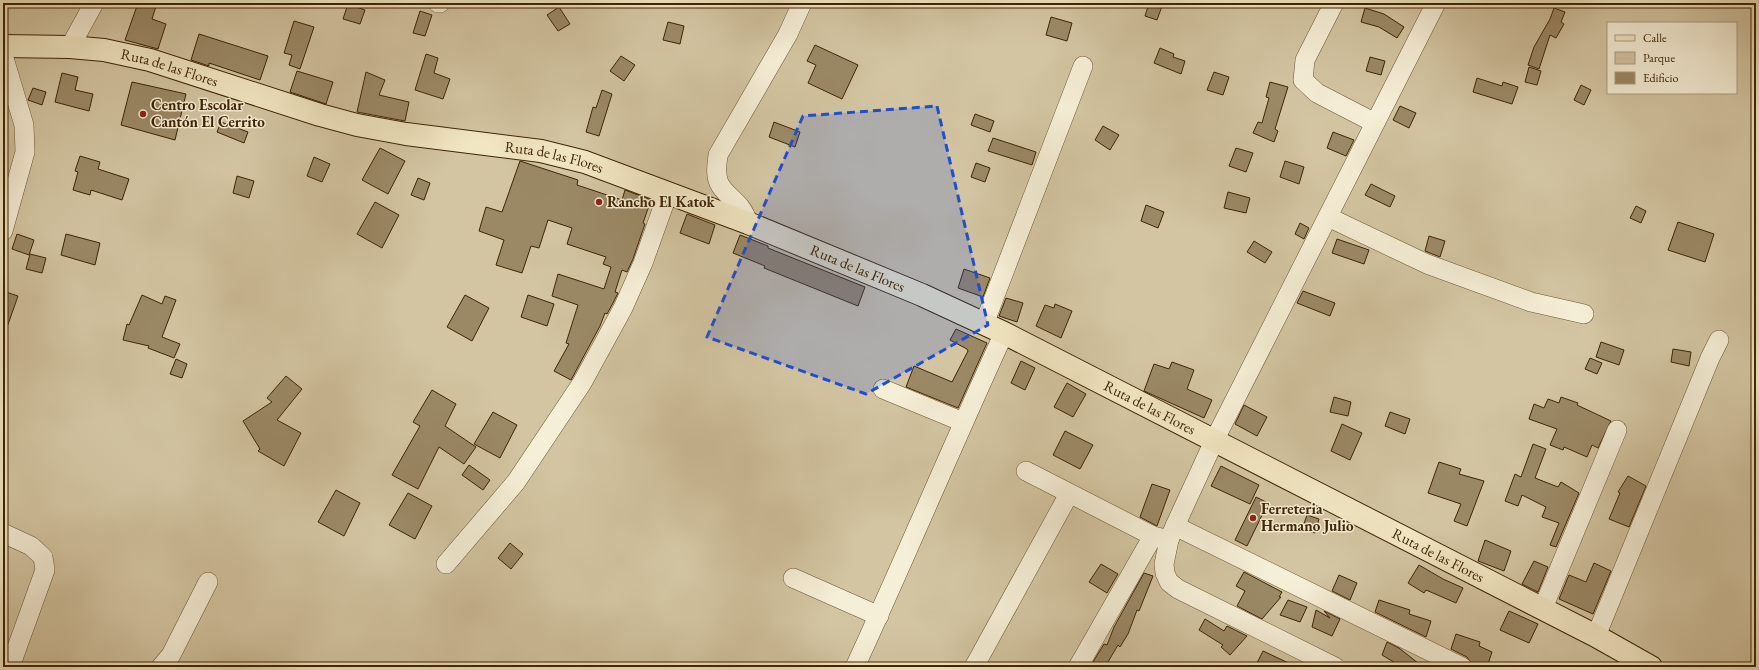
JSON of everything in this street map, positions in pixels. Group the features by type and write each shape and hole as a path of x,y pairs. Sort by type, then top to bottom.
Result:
{"main road":[{"name":"Ruta de las Flores","path":"3,46 70,47 104,50 150,60 320,115 357,125 406,134 541,151 585,162 748,223 922,295 1004,333 1215,439 1543,608 1651,667"}],"street":[{"path":"70,47 94,3"},
{"path":"748,223 739,204 720,184 716,170 718,155 788,34 802,3"},
{"path":"1334,3 1305,60 1304,80 1316,93 1376,123"},
{"path":"1078,667 1166,534 1436,3"},
{"path":"3,55 24,126 25,152 3,231"},
{"path":"984,324 1083,66"},
{"path":"446,564 516,482 582,383 623,308 643,263 668,193"},
{"path":"1328,216 1427,264 1532,302 1584,314"},
{"path":"855,667 1004,333"},
{"path":"1596,636 1710,358 1719,340"},
{"path":"884,389 963,422"},
{"path":"1543,608 1617,430"},
{"path":"1026,471 1069,494 1166,534 1462,667"},
{"path":"974,667 1069,494"},
{"path":"3,533 31,546 43,557 45,570 10,667"},
{"path":"1166,534 1164,564 1165,573 1169,582 1178,589 1335,667"},
{"path":"792,578 879,616"},
{"path":"161,667 171,655 208,582"}],"highlighted area":[{"path":"937,106 988,325 866,394 707,337 803,116"}],"green space":[{"path":"3,3 1756,3 1756,667 3,667"}],"building":[{"path":"138,3 157,3 152,19 166,24 158,49 125,40"},
{"path":"1149,3 1162,6 1157,20 1145,16"},
{"path":"348,4 365,10 360,24 343,19"},
{"path":"559,7 570,24 558,31 547,15"},
{"path":"1365,8 1384,14 1404,27 1397,38 1379,27 1361,22"},
{"path":"1554,8 1565,12 1561,22 1564,24 1556,38 1550,35 1539,69 1528,65 1534,47 1550,19"},
{"path":"420,11 432,15 425,36 413,33"},
{"path":"1051,17 1072,23 1067,41 1046,35"},
{"path":"294,21 314,27 300,69 289,65 292,55 284,53"},
{"path":"668,22 684,26 680,44 663,40"},
{"path":"199,34 268,56 260,80 209,63 209,66 191,60"},
{"path":"815,45 858,65 842,99 808,83 816,65 807,61"},
{"path":"1160,48 1174,54 1173,57 1185,61 1181,74 1154,63"},
{"path":"426,54 438,58 434,73 450,79 443,99 415,90"},
{"path":"621,56 635,65 624,81 610,71"},
{"path":"1370,57 1385,61 1381,75 1366,71"},
{"path":"1529,67 1541,71 1537,85 1525,82"},
{"path":"297,71 333,82 326,104 290,92"},
{"path":"366,72 385,80 379,95 409,102 405,121 357,112"},
{"path":"1214,72 1229,77 1223,95 1207,90"},
{"path":"62,73 78,77 75,90 93,94 89,111 55,102"},
{"path":"1477,78 1502,86 1503,82 1518,87 1512,104 1473,92"},
{"path":"132,82 186,94 175,140 121,125"},
{"path":"1270,82 1288,87 1275,129 1278,131 1274,142 1253,133 1258,122 1262,123 1269,98 1266,97"},
{"path":"1581,85 1591,90 1584,105 1574,100"},
{"path":"33,88 46,92 42,105 28,100"},
{"path":"602,90 612,94 599,136 586,132 593,107 596,108"},
{"path":"1400,106 1416,113 1409,128 1393,120"},
{"path":"975,114 994,121 990,132 971,125"},
{"path":"221,122 248,132 244,143 217,132"},
{"path":"774,122 800,132 795,147 769,137"},
{"path":"1103,126 1119,135 1110,150 1095,140"},
{"path":"1333,132 1354,140 1346,156 1327,148"},
{"path":"993,138 1036,152 1032,165 988,151"},
{"path":"380,148 405,161 388,194 362,180"},
{"path":"1236,148 1253,153 1246,172 1229,166"},
{"path":"80,156 100,162 98,169 129,179 122,200 91,190 90,195 73,190 78,172 75,171"},
{"path":"314,157 330,164 322,182 307,176"},
{"path":"520,161 578,180 577,185 622,200 625,190 651,200 643,223 645,224 633,259 627,272 622,270 615,292 618,293 607,314 605,313 600,326 571,380 554,371 569,344 566,343 578,305 552,296 558,274 604,289 611,267 603,264 606,257 567,244 572,228 548,220 539,248 531,246 522,273 496,265 504,240 479,231 486,207 502,212"},
{"path":"1285,161 1304,167 1299,184 1280,177"},
{"path":"976,163 990,168 985,182 971,177"},
{"path":"237,176 254,181 249,198 233,193"},
{"path":"418,178 430,183 424,200 411,195"},
{"path":"1371,184 1395,196 1390,207 1365,195"},
{"path":"1228,192 1250,198 1246,213 1224,208"},
{"path":"375,202 399,215 382,248 357,234"},
{"path":"1146,205 1164,212 1158,228 1141,221"},
{"path":"1636,206 1646,211 1641,223 1630,218"},
{"path":"687,214 715,225 709,244 680,233"},
{"path":"1678,222 1714,234 1705,262 1668,250"},
{"path":"1300,223 1309,228 1304,239 1295,234"},
{"path":"17,234 34,240 29,255 12,249"},
{"path":"66,234 100,243 95,265 61,255"},
{"path":"740,235 768,246 768,248 865,287 858,306 764,268 765,266 733,253"},
{"path":"1429,236 1445,241 1440,257 1425,251"},
{"path":"1337,239 1369,250 1364,264 1332,253"},
{"path":"1254,241 1272,252 1265,263 1247,252"},
{"path":"30,254 46,258 42,273 26,269"},
{"path":"964,269 990,278 983,297 958,288"},
{"path":"3,291 18,296 5,333 3,333"},
{"path":"1303,291 1335,303 1330,316 1297,303"},
{"path":"142,295 162,304 165,296 176,300 162,337 180,344 174,358 148,348 149,346 123,340 127,324 129,325"},
{"path":"465,295 489,308 472,341 447,327"},
{"path":"528,295 554,304 547,326 521,317"},
{"path":"1006,298 1023,303 1017,322 999,316"},
{"path":"1055,304 1072,311 1061,338 1036,326 1045,305 1054,308"},
{"path":"956,329 987,343 958,408 906,387 914,366 952,382 968,351 950,340"},
{"path":"1601,342 1624,350 1619,365 1596,357"},
{"path":"1673,349 1691,352 1689,366 1671,362"},
{"path":"1590,358 1602,363 1597,374 1585,369"},
{"path":"176,359 187,364 182,378 170,374"},
{"path":"1021,361 1035,368 1025,390 1011,383"},
{"path":"1172,362 1194,370 1187,389 1212,400 1204,418 1144,391 1154,364 1169,369"},
{"path":"286,376 302,389 277,420 301,433 284,466 258,451 260,449 243,421 272,402 267,398"},
{"path":"1067,383 1086,394 1073,417 1054,407"},
{"path":"432,390 456,404 445,426 476,447 464,464 439,447 418,489 392,475 420,426 413,422"},
{"path":"1334,397 1351,402 1348,416 1330,412"},
{"path":"1561,397 1578,403 1577,405 1611,421 1598,448 1592,445 1587,457 1564,447 1563,450 1550,445 1557,429 1529,419 1534,404 1544,408 1548,399 1559,403"},
{"path":"1244,405 1267,417 1257,436 1235,424"},
{"path":"493,412 517,425 500,458 474,444"},
{"path":"1390,412 1410,419 1405,434 1385,426"},
{"path":"1342,424 1362,433 1350,460 1331,451"},
{"path":"1065,431 1093,445 1080,469 1053,455"},
{"path":"1533,444 1546,449 1535,478 1558,487 1561,482 1579,493 1556,547 1550,545 1559,523 1542,517 1546,507 1522,495 1518,506 1505,501 1515,474 1521,477"},
{"path":"1439,462 1461,469 1459,474 1484,481 1467,526 1454,521 1461,504 1428,493"},
{"path":"469,465 490,480 483,490 462,475"},
{"path":"1221,466 1259,485 1250,504 1211,486"},
{"path":"1628,476 1646,486 1629,527 1609,519 1620,493 1618,492"},
{"path":"1152,484 1170,490 1157,526 1140,517"},
{"path":"336,490 360,503 344,536 318,522"},
{"path":"408,493 432,506 415,539 389,525"},
{"path":"1256,497 1268,503 1247,546 1235,540"},
{"path":"1307,515 1319,519 1315,533 1302,529"},
{"path":"1485,540 1511,551 1504,571 1478,561"},
{"path":"510,543 523,554 511,569 498,558"},
{"path":"1534,561 1548,567 1538,592 1522,584"},
{"path":"1594,563 1611,571 1593,614 1559,599 1569,575 1586,582"},
{"path":"1101,564 1118,574 1107,593 1089,582"},
{"path":"1419,565 1443,579 1463,588 1456,603 1426,590 1424,593 1408,583"},
{"path":"1244,572 1282,592 1279,597 1281,597 1262,619 1237,606 1245,591 1236,586"},
{"path":"1144,573 1153,576 1139,611 1137,610 1128,634 1120,647 1118,645 1105,667 1102,667 1093,662 1104,644 1107,645 1114,627"},
{"path":"1339,575 1357,583 1350,600 1332,591"},
{"path":"1288,600 1307,607 1300,622 1280,615"},
{"path":"1379,600 1410,610 1409,614 1431,621 1426,637 1375,612"},
{"path":"1316,610 1330,618 1324,611 1340,619 1332,636 1312,627"},
{"path":"1509,611 1538,624 1529,643 1500,630"},
{"path":"1205,619 1224,631 1227,626 1247,636 1230,655 1221,647 1223,645 1199,630"},
{"path":"1456,634 1480,642 1479,646 1492,652 1487,667 1473,666 1467,657 1451,649"},
{"path":"1387,642 1399,648 1423,667 1402,667 1382,655"},
{"path":"1263,651 1297,667 1255,667"}],"place":[{"name":"Centro Escolar Cantón El Cerrito","path":"143,114"},
{"name":"Rancho El Katok","path":"599,202"},
{"name":"Ferreteria Hermano Julio","path":"1253,518"}]}
